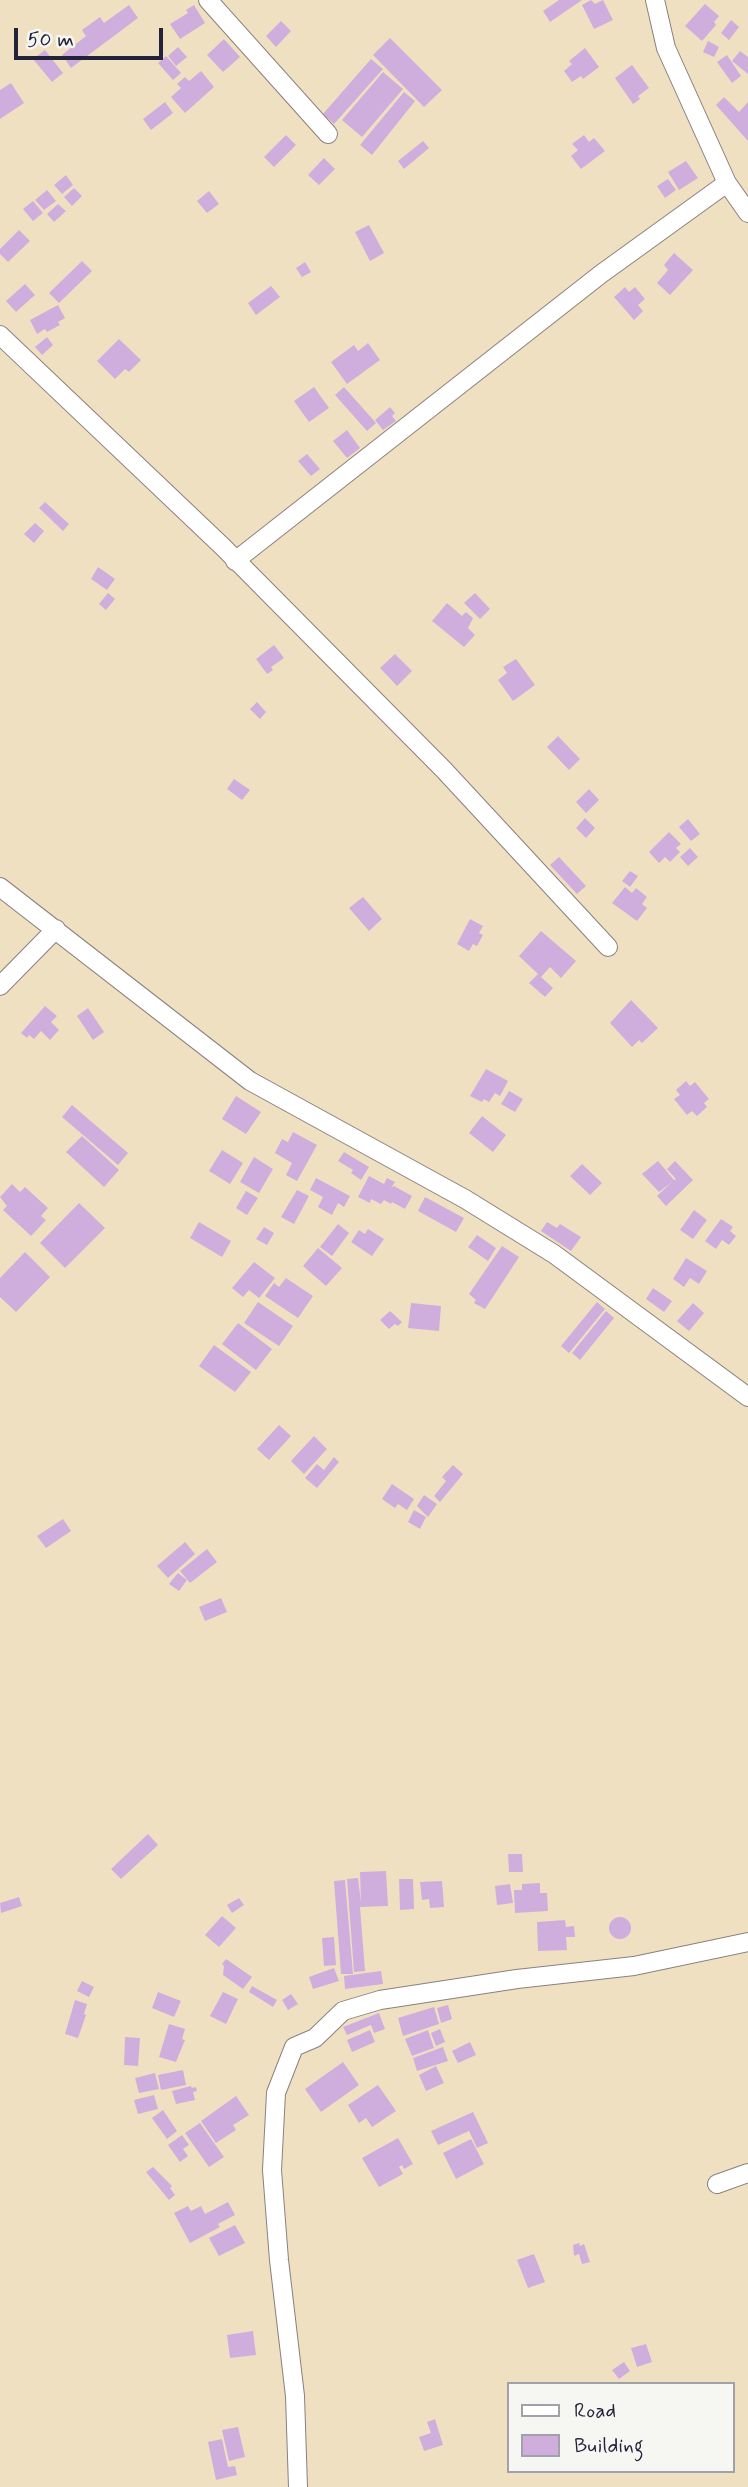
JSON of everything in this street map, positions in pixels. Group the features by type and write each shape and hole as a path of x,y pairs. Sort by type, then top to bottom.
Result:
{"street":[{"path":"208,0 328,134"},
{"path":"655,0 666,48 727,183 748,213"},
{"path":"234,561 601,274 727,183"},
{"path":"0,335 223,547 444,770 608,947"},
{"path":"0,887 250,1081 465,1199 554,1254 748,1396"},
{"path":"0,986 56,929"},
{"path":"298,2487 295,2396 279,2260 272,2170 276,2093 294,2047 315,2038 343,2011 380,2000 517,1979 635,1966 748,1942"},
{"path":"717,2184 748,2173"}],"building":[{"path":"559,0 582,0 550,22 543,11"},
{"path":"591,0 595,4 603,0 613,20 594,29 582,5"},
{"path":"705,4 719,16 714,22 716,25 702,41 685,26"},
{"path":"129,5 138,18 71,68 62,55 86,36 82,30 100,17 104,23"},
{"path":"194,5 205,23 180,39 170,24 188,13 186,10"},
{"path":"731,20 739,27 729,40 721,33"},
{"path":"281,21 291,31 276,47 266,36"},
{"path":"390,38 442,90 424,107 373,55"},
{"path":"224,39 240,57 223,72 207,55"},
{"path":"708,41 719,47 714,57 703,52"},
{"path":"178,47 187,57 176,66 168,56"},
{"path":"585,48 599,67 583,79 581,76 572,82 564,71 572,64 569,61"},
{"path":"45,50 63,73 52,82 33,59"},
{"path":"740,51 748,57 748,74 732,61"},
{"path":"727,55 741,76 732,83 717,62"},
{"path":"166,56 181,73 173,80 158,63"},
{"path":"371,59 383,69 334,124 323,114"},
{"path":"632,65 649,88 638,96 640,99 633,104 615,78"},
{"path":"201,71 214,87 185,113 171,97 181,88 177,84 185,77 189,81"},
{"path":"383,72 403,89 362,137 342,120"},
{"path":"11,83 24,103 0,119 0,90"},
{"path":"404,92 415,101 372,155 360,145"},
{"path":"724,97 739,112 748,102 748,141 716,105"},
{"path":"165,102 173,113 151,130 143,119"},
{"path":"286,135 296,145 274,167 264,157"},
{"path":"584,135 589,142 594,138 605,151 581,169 571,156 578,150 572,144"},
{"path":"423,141 429,148 404,169 398,161"},
{"path":"324,158 335,169 319,185 308,175"},
{"path":"686,161 698,178 679,190 668,172"},
{"path":"66,175 73,185 62,194 54,185"},
{"path":"668,179 676,190 665,198 657,186"},
{"path":"74,188 82,196 72,206 64,197"},
{"path":"47,190 56,201 44,210 35,200"},
{"path":"209,191 219,204 207,213 197,201"},
{"path":"33,201 43,213 33,221 23,209"},
{"path":"58,204 66,211 54,222 47,214"},
{"path":"369,225 384,253 370,261 355,232"},
{"path":"19,230 30,241 8,262 0,254 0,249"},
{"path":"674,253 693,270 670,295 657,283 668,270 664,265"},
{"path":"82,261 92,271 59,303 49,293"},
{"path":"305,262 311,272 302,277 296,268"},
{"path":"25,284 35,295 16,312 6,301"},
{"path":"271,286 280,297 256,315 248,303"},
{"path":"625,287 629,292 635,287 645,299 638,305 643,311 634,320 614,297"},
{"path":"58,305 65,318 58,322 60,325 37,334 30,320"},
{"path":"47,337 53,345 42,355 35,347"},
{"path":"119,339 141,360 129,372 125,369 115,379 97,361"},
{"path":"368,343 380,360 347,384 331,362 354,345 358,351"},
{"path":"314,387 329,408 309,422 294,401"},
{"path":"344,387 376,423 367,431 335,395"},
{"path":"390,407 395,413 392,416 396,421 383,430 375,420"},
{"path":"347,430 360,448 347,458 333,441"},
{"path":"307,454 320,469 311,476 298,461"},
{"path":"45,502 69,524 63,531 39,508"},
{"path":"35,523 44,531 34,543 24,534"},
{"path":"98,567 115,579 107,590 91,579"},
{"path":"108,593 115,599 106,610 99,604"},
{"path":"475,593 490,609 480,619 464,603"},
{"path":"447,603 462,616 466,612 473,618 468,628 475,635 464,647 432,621"},
{"path":"274,645 284,658 271,667 273,670 267,674 256,659"},
{"path":"395,654 412,671 397,686 380,668"},
{"path":"516,659 535,685 513,701 498,680 507,673 503,667"},
{"path":"257,702 266,712 260,719 250,709"},
{"path":"558,736 580,759 569,770 547,747"},
{"path":"234,779 250,790 242,800 227,789"},
{"path":"589,789 599,800 586,813 576,802"},
{"path":"585,818 595,828 586,838 576,828"},
{"path":"688,819 700,834 691,841 679,827"},
{"path":"669,832 681,844 676,848 680,852 670,862 665,857 659,863 649,852"},
{"path":"690,848 698,857 688,866 680,857"},
{"path":"559,857 586,886 577,894 550,865"},
{"path":"630,871 638,876 630,887 622,881"},
{"path":"625,887 632,893 636,888 647,897 642,904 647,908 637,921 612,903"},
{"path":"363,897 382,919 369,931 349,908"},
{"path":"470,919 483,926 479,933 483,935 477,946 473,944 469,951 457,944"},
{"path":"541,931 576,961 561,978 550,967 541,977 553,988 545,997 529,983 538,974 519,956"},
{"path":"631,1000 658,1028 642,1043 639,1040 632,1047 610,1023"},
{"path":"45,1006 57,1016 51,1022 59,1030 50,1040 41,1031 34,1039 29,1035 27,1038 21,1033"},
{"path":"88,1008 104,1032 93,1040 77,1016"},
{"path":"486,1069 508,1081 500,1096 495,1093 489,1102 484,1099 482,1102 470,1096"},
{"path":"686,1081 690,1086 695,1082 709,1099 704,1103 707,1107 697,1116 692,1111 687,1115 674,1099 680,1095 676,1090"},
{"path":"509,1091 523,1099 515,1112 501,1104"},
{"path":"236,1096 261,1112 246,1134 222,1119"},
{"path":"72,1105 128,1153 118,1165 62,1117"},
{"path":"482,1116 506,1135 493,1152 469,1133"},
{"path":"293,1132 317,1145 297,1181 286,1175 292,1163 275,1153 282,1139 288,1142"},
{"path":"82,1136 119,1170 104,1187 66,1152"},
{"path":"222,1150 243,1163 230,1184 209,1171"},
{"path":"344,1152 369,1167 361,1180 351,1173 353,1170 338,1161"},
{"path":"254,1157 273,1169 259,1193 240,1182"},
{"path":"658,1161 674,1180 676,1179 667,1169 675,1161 693,1180 666,1206 657,1196 672,1182 659,1192 642,1174"},
{"path":"582,1164 602,1183 590,1195 570,1176"},
{"path":"369,1176 384,1184 387,1178 395,1182 391,1188 394,1186 412,1196 405,1209 392,1202 391,1204 384,1200 381,1204 371,1199 370,1203 358,1197"},
{"path":"316,1178 350,1196 344,1207 338,1203 332,1215 318,1207 323,1197 310,1190"},
{"path":"12,1184 20,1192 25,1187 48,1208 41,1216 46,1220 31,1236 3,1210 7,1206 0,1197"},
{"path":"297,1190 309,1196 294,1224 281,1217"},
{"path":"246,1191 258,1198 247,1215 236,1208"},
{"path":"425,1197 464,1218 456,1232 418,1211"},
{"path":"79,1203 105,1228 65,1268 40,1243"},
{"path":"694,1210 707,1220 693,1239 680,1230"},
{"path":"721,1219 733,1227 730,1231 736,1236 729,1245 722,1240 716,1249 705,1241"},
{"path":"199,1222 231,1241 222,1257 190,1238"},
{"path":"547,1222 557,1228 560,1224 581,1237 571,1251 541,1231"},
{"path":"338,1224 349,1233 332,1256 320,1247"},
{"path":"264,1227 274,1233 267,1245 256,1239"},
{"path":"368,1229 384,1239 372,1256 351,1242 359,1230 365,1234"},
{"path":"477,1235 496,1248 488,1261 468,1247"},
{"path":"502,1246 519,1257 485,1309 474,1303 476,1300 469,1294"},
{"path":"318,1248 342,1268 326,1286 303,1266"},
{"path":"25,1252 50,1277 16,1312 0,1297 0,1278"},
{"path":"686,1258 707,1271 699,1284 690,1278 684,1287 673,1279"},
{"path":"254,1262 275,1278 259,1298 249,1290 243,1297 232,1288"},
{"path":"286,1278 313,1296 298,1318 265,1296 274,1283 279,1287"},
{"path":"653,1288 672,1301 664,1312 646,1299"},
{"path":"258,1302 293,1326 279,1346 244,1323"},
{"path":"597,1302 605,1309 569,1353 561,1346"},
{"path":"411,1303 441,1306 439,1331 408,1328"},
{"path":"693,1303 704,1313 689,1331 677,1321"},
{"path":"390,1311 402,1322 389,1329 380,1320"},
{"path":"606,1311 614,1318 580,1360 572,1353"},
{"path":"238,1323 272,1349 256,1370 222,1344"},
{"path":"214,1345 251,1372 235,1392 199,1366"},
{"path":"279,1425 291,1436 269,1460 257,1449"},
{"path":"314,1436 327,1449 304,1474 291,1461"},
{"path":"334,1457 339,1462 317,1488 305,1478 317,1464 324,1470"},
{"path":"453,1465 463,1474 440,1502 434,1496 446,1481 442,1477"},
{"path":"392,1484 414,1499 407,1510 398,1504 395,1508 382,1499"},
{"path":"424,1495 437,1504 428,1517 417,1506"},
{"path":"414,1510 426,1517 420,1529 408,1522"},
{"path":"63,1519 71,1531 46,1548 37,1536"},
{"path":"185,1542 195,1554 168,1578 157,1566"},
{"path":"207,1549 217,1562 190,1583 180,1571"},
{"path":"178,1573 187,1580 179,1591 169,1584"},
{"path":"221,1598 227,1612 205,1621 199,1607"},
{"path":"148,1834 158,1845 121,1879 111,1869"},
{"path":"508,1854 522,1854 523,1872 509,1872"},
{"path":"386,1871 388,1906 360,1907 365,1971 354,1972 347,1879 358,1878 361,1903 360,1872"},
{"path":"399,1879 413,1879 414,1909 400,1910"},
{"path":"345,1880 353,1974 341,1974 334,1881"},
{"path":"442,1881 444,1907 430,1908 429,1899 422,1900 420,1882"},
{"path":"540,1883 540,1893 547,1893 548,1911 515,1913 514,1890 522,1890 522,1884"},
{"path":"510,1884 513,1903 497,1905 495,1886"},
{"path":"19,1897 22,1906 1,1913 0,1903"},
{"path":"239,1898 244,1905 232,1913 227,1905"},
{"path":"222,1916 236,1928 219,1947 205,1935"},
{"path":"620,1917 628,1920 631,1928 628,1936 620,1939 612,1936 609,1928 612,1920"},
{"path":"565,1920 566,1927 574,1926 575,1937 566,1937 567,1950 538,1951 537,1922"},
{"path":"334,1937 336,1965 324,1966 322,1938"},
{"path":"226,1959 252,1977 243,1989 223,1975 222,1964"},
{"path":"334,1968 339,1981 313,1989 309,1977"},
{"path":"381,1971 383,1984 345,1989 344,1976"},
{"path":"82,1981 94,1987 89,1997 77,1991"},
{"path":"252,1986 277,2000 273,2007 249,1992"},
{"path":"158,1992 181,2001 174,2017 152,2008"},
{"path":"223,1992 238,1999 226,2024 210,2016"},
{"path":"291,1994 298,2004 288,2010 282,2000"},
{"path":"75,2000 87,2004 78,2038 65,2034"},
{"path":"448,2005 452,2019 441,2023 437,2008"},
{"path":"434,2007 439,2024 403,2036 398,2018"},
{"path":"379,2013 385,2029 374,2033 371,2025 347,2035 343,2027"},
{"path":"169,2024 185,2029 182,2039 185,2040 176,2062 159,2057"},
{"path":"440,2029 445,2042 436,2046 431,2033"},
{"path":"370,2030 375,2042 352,2052 347,2040"},
{"path":"428,2030 434,2048 412,2056 405,2039"},
{"path":"125,2037 140,2038 138,2066 124,2065"},
{"path":"470,2042 476,2055 458,2063 452,2051"},
{"path":"443,2047 448,2061 417,2071 413,2058"},
{"path":"343,2062 359,2085 321,2112 305,2089"},
{"path":"436,2066 444,2083 426,2091 419,2075"},
{"path":"183,2070 186,2085 161,2090 158,2075"},
{"path":"155,2073 159,2089 139,2093 135,2078"},
{"path":"378,2085 396,2111 372,2127 366,2118 359,2123 348,2105"},
{"path":"196,2087 197,2091 193,2092 195,2100 176,2104 172,2091"},
{"path":"154,2095 158,2109 138,2114 134,2100"},
{"path":"236,2096 249,2115 233,2125 236,2130 216,2143 201,2121"},
{"path":"163,2110 177,2131 167,2139 152,2118"},
{"path":"473,2112 488,2143 477,2148 469,2131 438,2145 431,2131"},
{"path":"200,2123 224,2157 209,2167 185,2133"},
{"path":"182,2135 189,2145 183,2149 188,2156 180,2162 168,2145"},
{"path":"398,2138 413,2164 404,2169 402,2165 399,2167 403,2174 379,2187 362,2158"},
{"path":"471,2139 484,2164 456,2179 443,2153"},
{"path":"153,2167 172,2186 170,2188 175,2195 169,2200 146,2172"},
{"path":"228,2202 235,2215 218,2224 220,2227 190,2243 174,2213 188,2206 191,2211 201,2206 205,2214"},
{"path":"235,2225 245,2243 219,2256 209,2238"},
{"path":"579,2243 580,2246 584,2244 590,2262 582,2264 579,2254 574,2256 573,2245"},
{"path":"534,2254 545,2282 528,2288 517,2260"},
{"path":"253,2331 256,2355 230,2358 227,2335"},
{"path":"646,2344 652,2362 637,2367 631,2348"},
{"path":"624,2362 630,2371 619,2379 612,2370"},
{"path":"435,2419 443,2445 424,2451 419,2437 431,2433 427,2422"},
{"path":"238,2427 245,2457 229,2461 222,2430"},
{"path":"222,2439 228,2467 235,2466 237,2475 216,2480 208,2442"}]}
